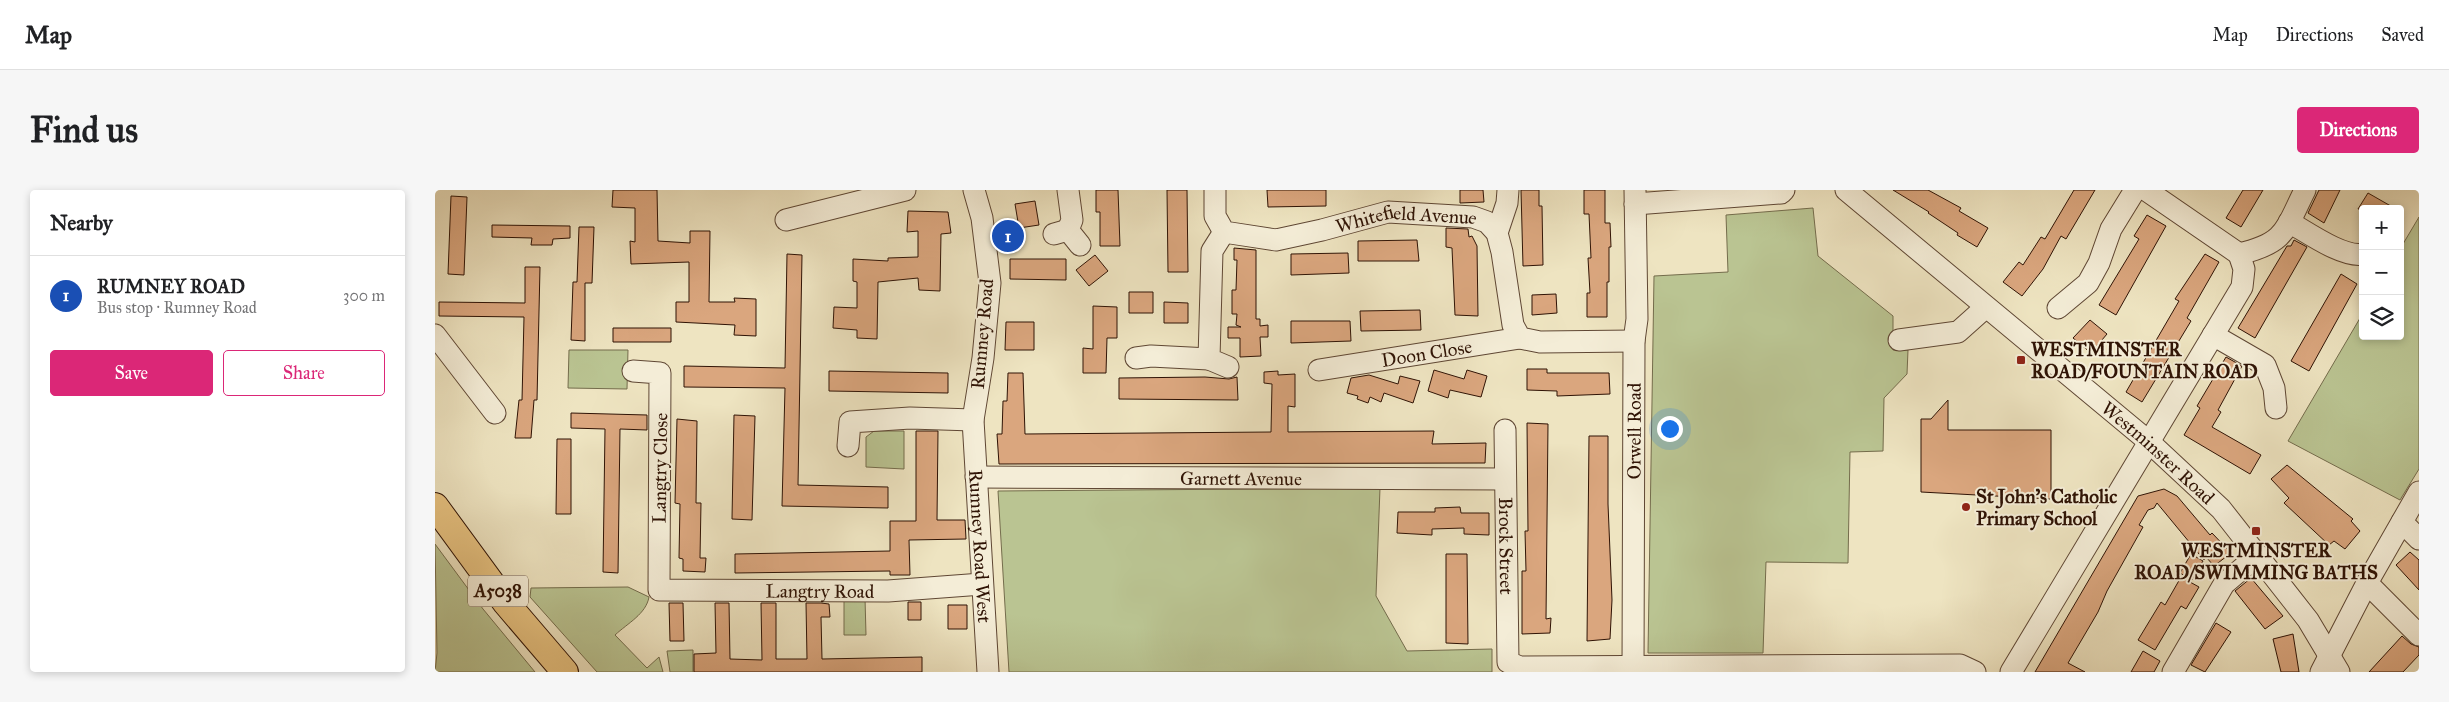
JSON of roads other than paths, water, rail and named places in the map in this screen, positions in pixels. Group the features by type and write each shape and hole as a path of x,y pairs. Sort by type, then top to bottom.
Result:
{"main road":[{"name":"A5038","path":"435,506 506,603 565,672"}],"street":[{"path":"786,220 905,190"},
{"name":"Rumney Road","path":"973,420 983,358 990,283 982,218 974,190"},
{"path":"1067,236 1072,220 1068,190"},
{"path":"1145,352 1218,363 1212,250 1224,232 1215,216 1215,190"},
{"path":"1497,233 1507,203 1508,190"},
{"path":"1635,197 1781,192 1784,190"},
{"name":"Westminster Road","path":"1846,190 2148,440 2221,509 2308,620 2330,667"},
{"path":"2058,308 2088,283 2099,263 2111,229 2135,190"},
{"path":"2011,672 2148,440 2243,287 2243,269 2239,254 2146,190"},
{"path":"2239,254 2262,249 2279,239 2305,190"},
{"name":"Orwell Road","path":"1633,669 1635,341 1637,319 1635,197"},
{"name":"Whitefield Avenue","path":"1224,232 1276,240 1388,212 1473,217 1487,222 1497,233 1502,252 1513,325 1520,338"},
{"path":"2289,222 2359,261"},
{"path":"1899,340 1958,332 1986,306"},
{"path":"435,335 495,413"},
{"path":"2213,335 2265,365 2274,388 2276,408"},
{"path":"1520,338 1540,342 1635,341"},
{"name":"Doon Close","path":"1327,375 1520,338"},
{"name":"Langtry Close","path":"633,371 660,373 659,590"},
{"path":"848,446 850,422 910,418 973,420"},
{"name":"Rumney Road West","path":"973,420 988,672"},
{"name":"Brock Street","path":"1505,430 1505,479 1515,667"},
{"name":"Garnett Avenue","path":"976,477 1505,479"},
{"path":"2330,667 2367,583 2419,492"},
{"path":"2402,522 2419,539"},
{"path":"2173,672 2224,584 2258,555"},
{"path":"2367,583 2419,635"},
{"name":"Langtry Road","path":"659,590 888,591 982,584"},
{"path":"1515,667 1633,669 1960,665 1975,672"}],"place":[{"name":"RUMNEY ROAD","path":"1008,236"},
{"name":"WESTMINSTER ROAD/FOUNTAIN ROAD","path":"2021,360"},
{"name":"St John's Catholic Primary School","path":"1966,507"},
{"name":"WESTMINSTER ROAD/SWIMMING BATHS","path":"2256,531"}]}
